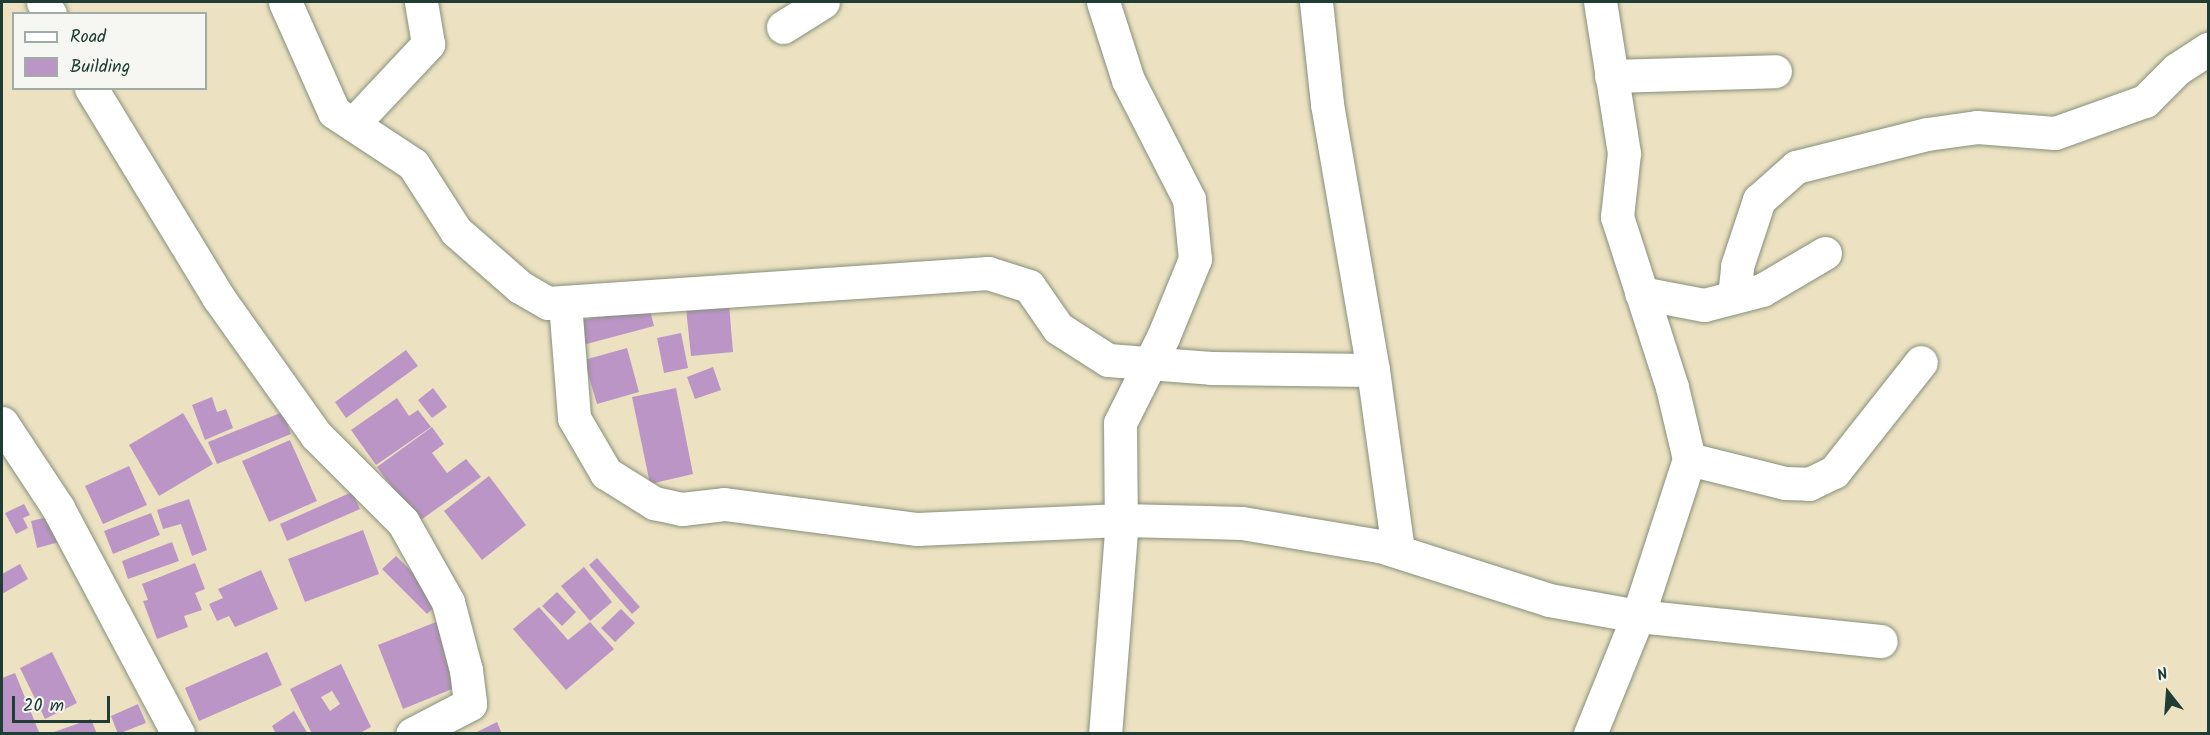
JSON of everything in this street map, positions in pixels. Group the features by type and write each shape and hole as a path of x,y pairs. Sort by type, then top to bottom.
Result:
{"street":[{"path":"285,2 334,112 413,164 456,231 520,287 548,303 988,273 1029,286 1058,328 1108,360 1211,368 1373,370"},
{"path":"352,124 428,44 421,2"},
{"path":"783,27 823,2"},
{"path":"1103,2 1128,80 1189,199 1195,259 1120,423 1121,520 1105,734"},
{"path":"1316,2 1327,104 1373,370 1398,551"},
{"path":"1590,734 1638,616 1689,459 1672,387 1617,217 1624,153 1600,2"},
{"path":"1734,297 1737,266 1759,200 1796,167 1927,134 1977,127 2055,133 2145,101 2178,69 2208,49"},
{"path":"1611,76 1775,71"},
{"path":"92,90 218,297 316,435 403,522 448,602 466,670 470,704 412,734"},
{"path":"1641,293 1704,305 1762,290 1825,253"},
{"path":"565,303 574,418 606,473 654,503 682,509 724,504 917,529 1121,520 1242,523 1398,551 1549,600 1638,616 1881,641"},
{"path":"1689,459 1785,483 1809,484 1834,472 1921,362"},
{"path":"2,423 58,508 178,734"}],"building":[{"path":"648,303 654,326 579,346 573,323"},
{"path":"729,304 733,352 691,356 686,308"},
{"path":"681,333 688,368 664,373 657,338"},
{"path":"627,348 639,392 597,404 584,360"},
{"path":"406,350 418,366 346,418 335,402"},
{"path":"713,367 721,390 695,399 687,377"},
{"path":"433,388 447,407 432,418 418,400"},
{"path":"676,388 693,474 650,484 632,397"},
{"path":"212,397 217,412 226,409 233,428 205,440 192,405"},
{"path":"397,398 409,416 418,410 431,427 376,465 351,430"},
{"path":"283,412 291,434 217,464 208,442"},
{"path":"183,413 213,464 159,496 129,445"},
{"path":"432,427 444,444 432,453 447,473 466,459 481,477 418,522 377,467"},
{"path":"290,440 317,501 269,522 242,461"},
{"path":"129,466 147,505 103,524 85,486"},
{"path":"489,476 526,525 482,560 444,511"},
{"path":"352,492 360,509 287,541 280,524"},
{"path":"189,499 207,550 192,556 181,524 163,529 157,510"},
{"path":"24,504 30,515 23,518 28,528 16,534 5,513"},
{"path":"151,513 160,535 113,554 104,531"},
{"path":"56,515 63,541 37,548 31,521"},
{"path":"363,530 379,574 305,602 288,559"},
{"path":"172,542 179,561 128,579 122,561"},
{"path":"396,556 441,600 427,614 382,569"},
{"path":"597,558 640,607 632,614 589,565"},
{"path":"195,563 205,589 195,593 202,610 184,616 188,627 157,639 143,601 148,600 142,584"},
{"path":"20,564 28,579 2,594 2,574"},
{"path":"584,567 612,602 590,621 561,586"},
{"path":"261,570 278,609 235,627 229,616 217,621 209,604 223,598 218,589"},
{"path":"557,592 576,612 562,626 542,606"},
{"path":"539,607 568,640 590,622 614,649 566,690 513,629"},
{"path":"621,609 635,623 615,642 601,628"},
{"path":"436,622 462,685 403,709 378,645"},
{"path":"52,652 77,703 45,719 20,668"},
{"path":"267,652 282,685 199,721 185,688"},
{"path":"341,664 371,727 358,734 312,734 290,689","holes":["332,691 340,704 330,711 321,697"]},
{"path":"15,673 39,732 36,734 2,734 2,678"},
{"path":"138,704 146,723 118,734 111,716"},
{"path":"294,711 308,734 276,734 272,726"},
{"path":"91,719 97,734 51,734 51,733"},
{"path":"497,722 502,734 473,734"}]}
